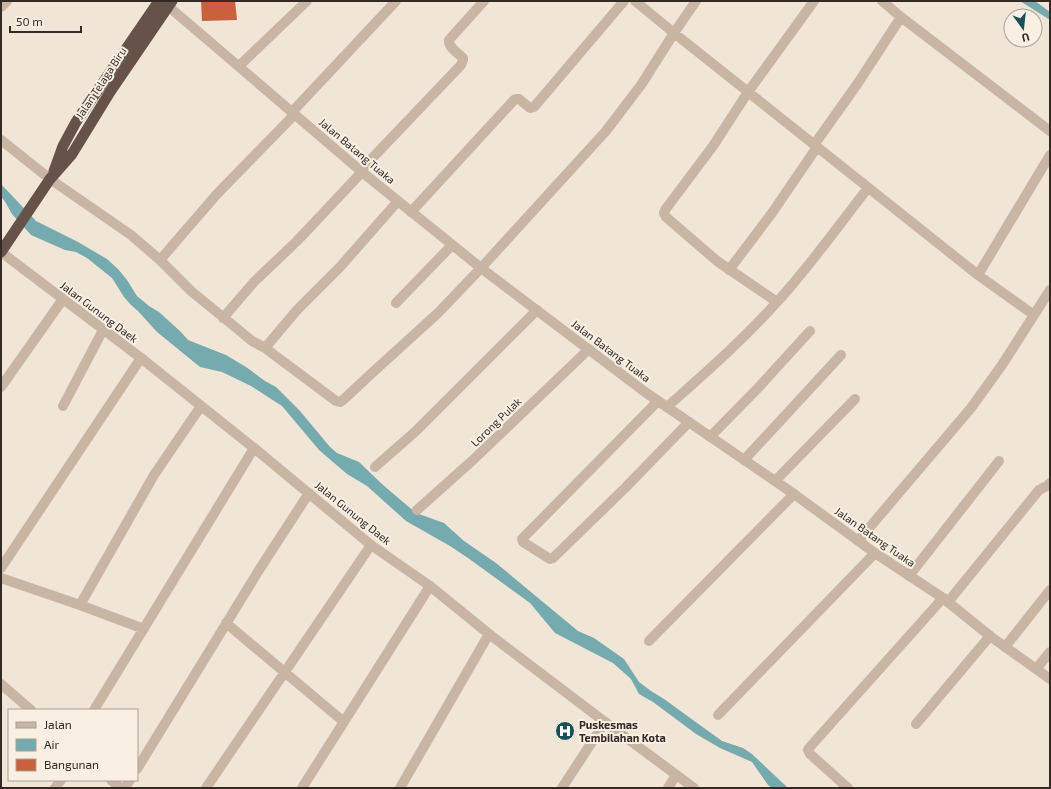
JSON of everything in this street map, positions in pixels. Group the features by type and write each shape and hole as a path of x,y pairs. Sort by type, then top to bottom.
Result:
{"highway":[{"name":"Jalan Telaga Biru","path":"50,179 63,146 76,122 165,2"},
{"name":"Jalan Telaga Biru","path":"1,252 50,179 72,154 165,2"},
{"path":"63,146 62,151 64,154 72,154"}],"street":[{"path":"1,7 7,1"},
{"path":"239,66 307,1"},
{"path":"160,260 217,194 396,1"},
{"path":"223,318 254,282 296,241 461,65 463,58 450,46 448,42 484,1"},
{"path":"411,212 514,100 519,99 530,108 534,107 624,1"},
{"path":"635,1 978,275 1034,315"},
{"path":"1,140 50,179 131,235 160,260 191,291 252,341 265,348 336,401 340,402 438,313 606,131 641,85 696,1"},
{"path":"777,302 717,261 677,227 666,217 664,213 669,204 713,146 748,92 814,1"},
{"path":"882,1 1050,131"},
{"name":"Jalan Batang Tuaka","path":"165,2 178,15 361,172 481,268 658,401 794,494 875,553 945,600 990,636 1050,679"},
{"path":"730,270 772,212 858,83 900,16"},
{"path":"978,275 1050,155"},
{"path":"668,407 737,344 777,302 868,188"},
{"path":"265,348 297,310 340,267 398,202"},
{"path":"396,303 452,245"},
{"name":"Jalan Gunung Daek","path":"1,252 141,358 371,544 430,586 489,634 694,788"},
{"path":"858,541 971,408 1002,365 1050,290"},
{"path":"1,387 63,299"},
{"path":"375,467 416,431 537,310"},
{"path":"63,406 103,330"},
{"path":"710,437 758,388 810,331"},
{"name":"Lorong Pulak","path":"417,510 473,460 589,349"},
{"path":"744,460 841,355"},
{"path":"1,568 141,358"},
{"path":"775,481 855,399"},
{"path":"658,401 522,539 523,542 550,559 554,558 689,422"},
{"path":"80,605 154,475 201,406"},
{"path":"95,709 254,448"},
{"path":"909,576 999,461"},
{"path":"848,788 810,754 808,750 809,748 945,600 1039,490 1050,483"},
{"path":"138,767 259,570 309,494"},
{"path":"649,641 794,494"},
{"path":"206,788 371,544"},
{"path":"718,715 875,553"},
{"path":"1,578 144,629"},
{"path":"302,788 430,586"},
{"path":"1005,647 1050,590"},
{"path":"226,623 344,722"},
{"path":"400,788 489,634"},
{"path":"916,724 990,636"},
{"path":"1036,669 1050,652"},
{"path":"1,684 30,709"},
{"path":"562,788 605,722"},
{"path":"668,788 676,775"},
{"path":"112,781 121,788"}],"water":[{"path":"1020,1 1035,1 1050,12 1050,20 1043,16 1043,8 1031,8"},
{"path":"1,184 36,221 78,242 107,259 127,280 137,296 159,312 188,340 226,355 276,387 300,411 330,447 337,453 359,462 416,513 444,523 464,541 496,563 578,631 594,638 624,659 639,682 722,741 743,748 752,754 788,788 772,788 768,785 752,762 720,748 696,734 653,702 639,694 631,679 613,663 555,633 530,603 450,546 406,521 367,486 347,474 319,450 282,406 251,386 222,372 200,367 157,332 124,297 112,278 87,258 76,252 65,250 31,235 12,214 1,197"}],"building":[{"path":"201,1 235,1 237,20 202,21"}],"place":[{"name":"Puskesmas Tembilahan Kota","path":"565,731"}]}
